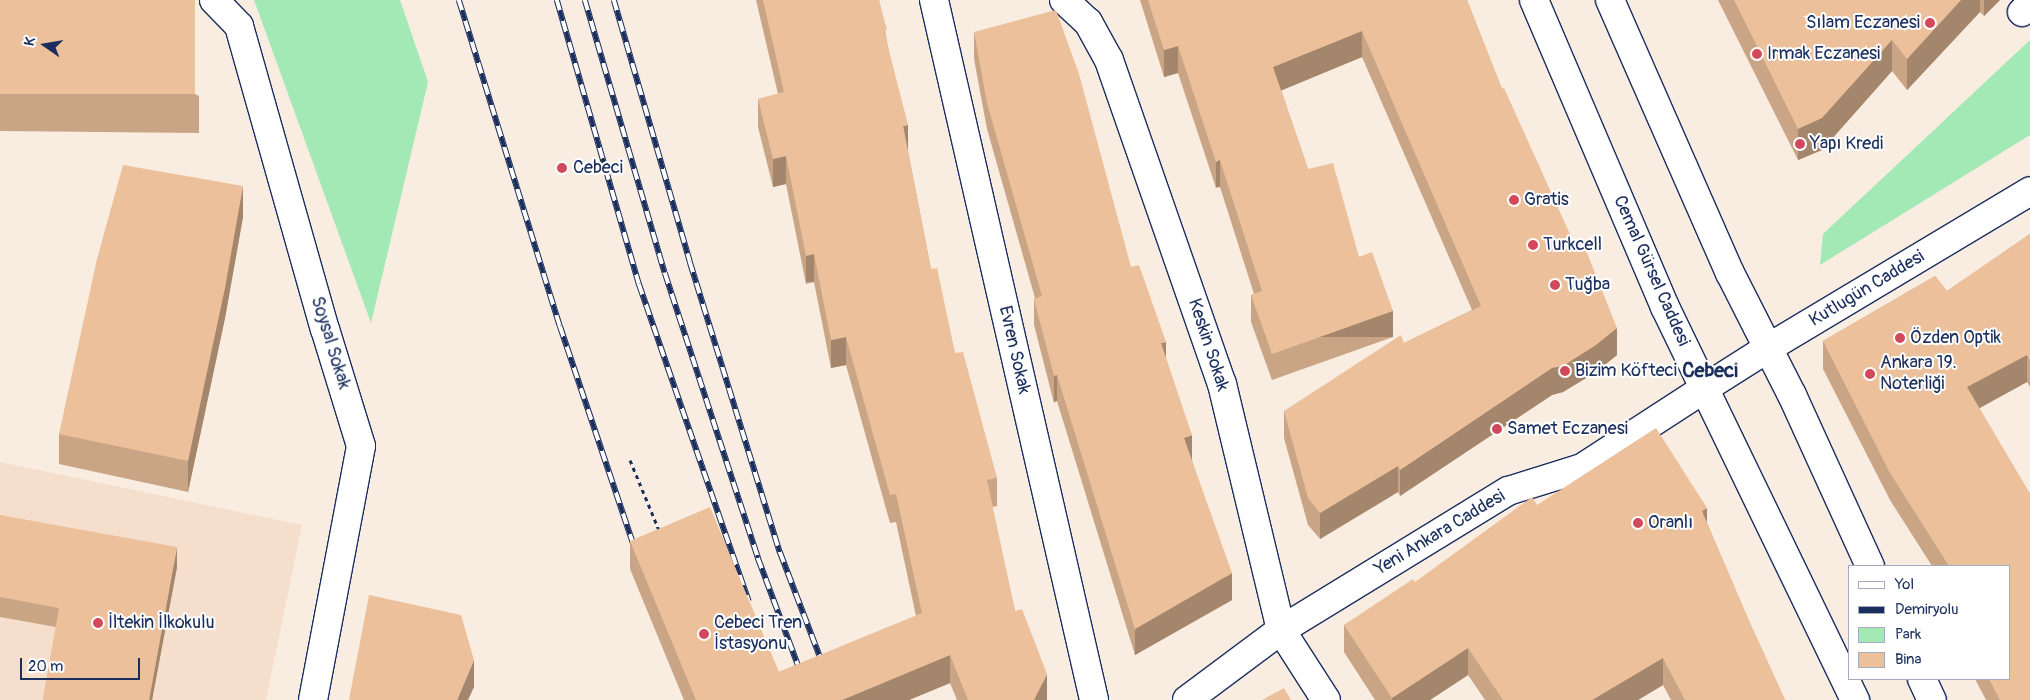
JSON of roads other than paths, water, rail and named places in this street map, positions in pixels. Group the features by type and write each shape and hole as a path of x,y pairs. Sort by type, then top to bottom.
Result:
{"street":[{"name":"Soysal Sokak","path":"214,0 239,26 325,329 361,446 313,700"},
{"name":"Evren Sokak","path":"934,0 1094,700"},
{"name":"Keskin Sokak","path":"1064,0 1088,22 1109,60 1222,384 1281,630 1326,700"},
{"name":"Cemal Gürsel Caddesi","path":"1534,0 1665,307 1855,700"},
{"path":"1610,0 1730,274 1768,348 1870,565"},
{"name":"Kutlugün Caddesi","path":"1705,388 1768,348 2030,191"},
{"name":"Yeni Ankara Caddesi","path":"1187,700 1281,630 1508,491 1582,468 1705,388"},
{"path":"1922,680 1932,700"}],"railway":[{"path":"459,0 560,326 636,552"},
{"path":"557,0 639,284 749,601"},
{"path":"585,0 665,273 758,558 811,700"},
{"path":"614,0 690,262 780,552 824,667"}],"place":[{"name":"Sılam Eczanesi","path":"1930,23"},
{"name":"Irmak Eczanesi","path":"1757,54"},
{"name":"Yapı Kredi","path":"1800,144"},
{"name":"Cebeci","path":"562,168"},
{"name":"Gratis","path":"1514,200"},
{"name":"Turkcell","path":"1533,245"},
{"name":"Tuğba","path":"1555,285"},
{"name":"Özden Optik","path":"1900,338"},
{"name":"Bizim Köfteci","path":"1565,371"},
{"name":"Ankara 19. Noterliği","path":"1870,374"},
{"name":"Samet Eczanesi","path":"1497,429"},
{"name":"Oranlı","path":"1638,523"},
{"name":"İltekin İlkokulu","path":"98,623"},
{"name":"Cebeci Tren İstasyonu","path":"704,634"}],"district":[{"name":"Cebeci","path":"1710,370"}]}
